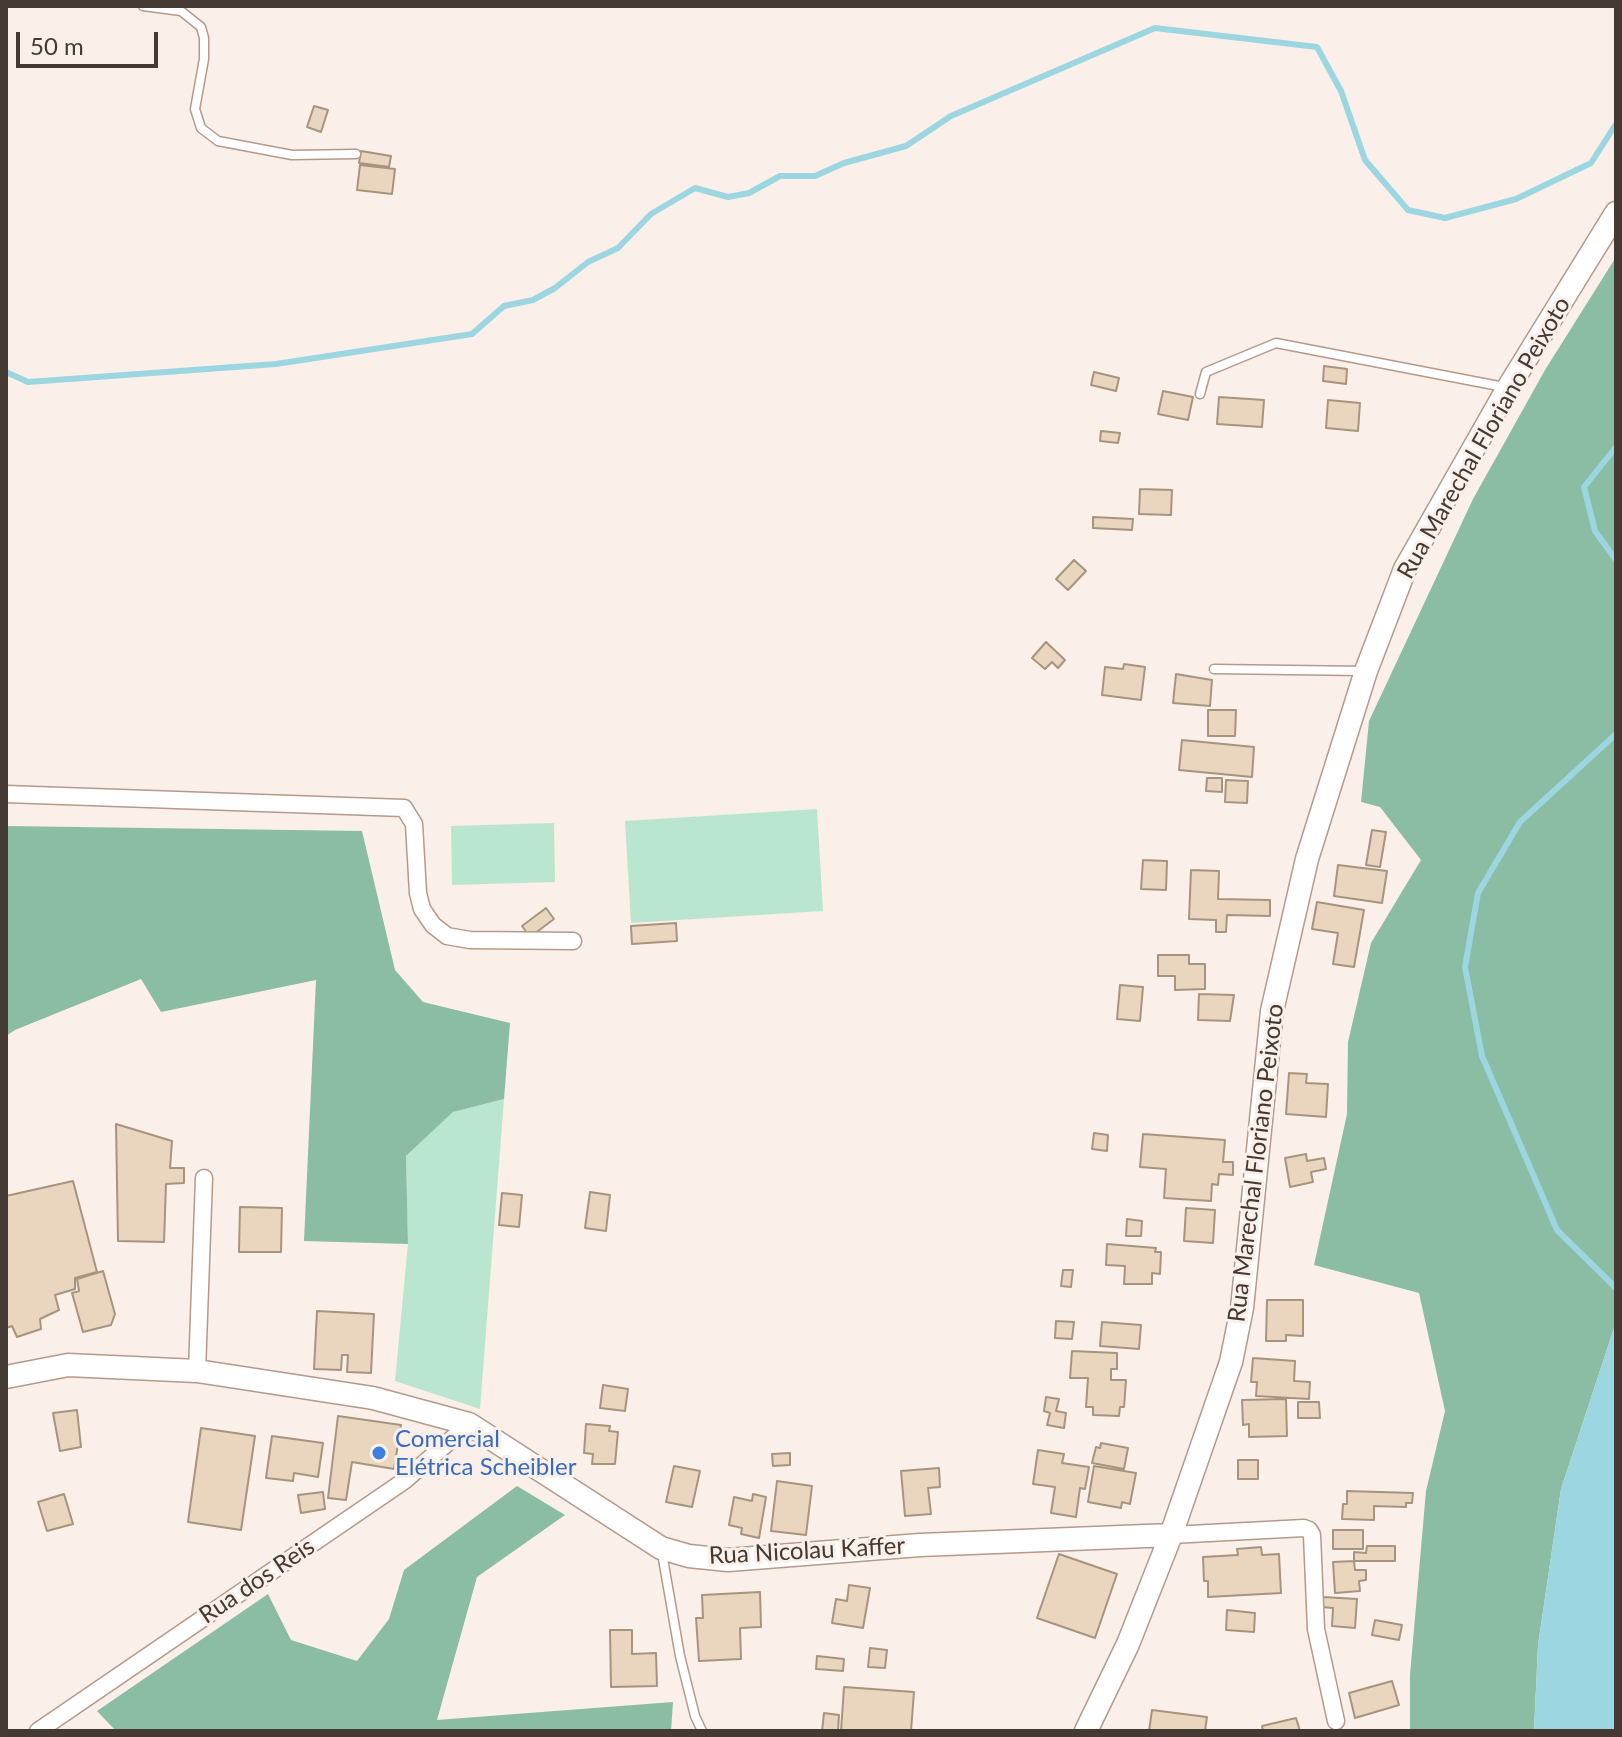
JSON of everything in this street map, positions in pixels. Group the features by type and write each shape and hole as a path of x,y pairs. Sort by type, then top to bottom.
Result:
{"main road":[{"name":"Rua Marechal Floriano Peixoto","path":"1086,1731 1128,1644 1171,1535 1231,1362 1242,1308 1272,1011 1307,859 1366,671 1405,569 1508,388 1616,213"},
{"name":"Rua Nicolau Kaffer","path":"6,1377 68,1365 197,1371 373,1398 469,1424 661,1548 689,1556 728,1560 920,1545 1171,1535"}],"street":[{"path":"6,794 404,808 414,824 418,893 422,909 433,925 447,936 470,940 573,941"},
{"path":"197,1371 204,1178"},
{"name":"Rua dos Reis","path":"38,1731 404,1481 469,1424"},
{"name":"Rua Nicolau Kaffer","path":"1171,1535 1304,1528 1312,1535 1316,1629 1336,1721"}],"lane":[{"path":"143,6 181,11 201,27 204,59 195,109 201,128 218,141 292,155 356,154"},
{"path":"1200,394 1206,372 1276,343 1508,388"},
{"path":"1214,669 1366,671"},
{"path":"661,1548 682,1667 702,1731"}],"green space":[{"path":"1616,257 1616,1322 1561,1489 1538,1645 1534,1731 1410,1731 1410,1675 1426,1491 1445,1411 1419,1293 1314,1265 1347,1114 1348,1042 1371,943 1421,860 1380,807 1361,802 1369,721 1473,499 1545,370"},
{"path":"817,809 823,911 631,923 625,821"},
{"path":"554,823 555,882 452,885 451,826"},
{"path":"6,826 362,831 395,970 423,1002 510,1023 504,1099 453,1112 406,1156 408,1244 304,1241 316,980 161,1012 141,979 6,1036"},
{"path":"504,1099 480,1409 395,1381 408,1244 406,1156 453,1112"},
{"path":"517,1486 565,1515 477,1577 437,1720 673,1702 671,1731 116,1731 97,1711 268,1594 291,1640 357,1661 389,1619 404,1570"}],"water":[{"path":"1616,1322 1616,1731 1534,1731 1538,1645 1561,1489"}],"building":[{"path":"314,106 328,110 321,132 307,127"},
{"path":"361,151 391,156 389,167 359,163"},
{"path":"360,165 395,169 392,194 357,190"},
{"path":"1324,366 1347,369 1346,384 1323,381"},
{"path":"1094,372 1119,378 1116,391 1091,385"},
{"path":"1163,391 1193,397 1188,420 1158,414"},
{"path":"1219,397 1264,400 1262,427 1217,424"},
{"path":"1328,400 1360,403 1358,431 1326,428"},
{"path":"1101,431 1120,433 1118,443 1100,441"},
{"path":"1140,489 1172,490 1171,515 1139,514"},
{"path":"1093,517 1133,519 1132,530 1093,528"},
{"path":"1074,560 1086,571 1068,590 1056,579"},
{"path":"1046,642 1065,660 1058,668 1052,662 1045,669 1032,658"},
{"path":"1124,664 1145,667 1141,700 1102,695 1105,667 1123,669"},
{"path":"1176,674 1212,680 1210,706 1173,703"},
{"path":"1208,710 1236,710 1235,736 1208,736"},
{"path":"1182,740 1254,747 1252,777 1179,770"},
{"path":"1207,778 1222,778 1222,792 1206,791"},
{"path":"1226,780 1248,781 1247,803 1225,802"},
{"path":"1372,830 1386,832 1380,867 1366,865"},
{"path":"1143,860 1167,861 1166,890 1141,889"},
{"path":"1338,865 1387,871 1382,903 1334,896"},
{"path":"1191,870 1219,871 1218,899 1270,900 1270,916 1227,915 1226,932 1216,932 1216,920 1189,919"},
{"path":"1317,902 1364,910 1354,967 1333,964 1338,933 1312,929"},
{"path":"546,908 554,919 530,937 522,926"},
{"path":"676,923 677,941 632,944 631,926"},
{"path":"1158,955 1189,955 1189,964 1205,964 1205,989 1175,990 1175,976 1158,976"},
{"path":"1120,985 1143,987 1140,1021 1117,1019"},
{"path":"1199,994 1234,995 1230,1021 1198,1020"},
{"path":"1289,1073 1307,1074 1306,1083 1328,1084 1326,1117 1286,1114"},
{"path":"116,1124 172,1141 170,1168 184,1168 184,1183 166,1184 164,1242 118,1241"},
{"path":"1094,1133 1108,1135 1107,1151 1092,1149"},
{"path":"1143,1134 1225,1140 1223,1162 1233,1162 1233,1175 1219,1174 1218,1185 1212,1184 1211,1201 1164,1198 1166,1169 1140,1167"},
{"path":"1306,1154 1307,1161 1324,1158 1326,1169 1311,1172 1313,1182 1290,1187 1285,1158"},
{"path":"73,1181 97,1272 75,1278 75,1289 55,1295 59,1310 40,1319 41,1329 17,1337 12,1326 6,1328 6,1196"},
{"path":"590,1192 610,1195 606,1231 585,1228"},
{"path":"502,1193 522,1195 519,1227 499,1225"},
{"path":"240,1207 282,1208 281,1252 239,1252"},
{"path":"1186,1208 1215,1210 1213,1243 1184,1241"},
{"path":"1127,1219 1142,1221 1141,1236 1126,1236"},
{"path":"1107,1244 1156,1248 1155,1252 1161,1252 1160,1274 1152,1273 1152,1284 1124,1284 1125,1266 1106,1265"},
{"path":"1063,1270 1073,1270 1071,1287 1061,1286"},
{"path":"103,1271 115,1314 111,1325 83,1332 72,1293 79,1291 77,1279"},
{"path":"1267,1300 1303,1300 1303,1336 1286,1335 1286,1341 1266,1341"},
{"path":"317,1311 374,1314 371,1373 347,1372 348,1355 342,1355 341,1370 314,1369"},
{"path":"1056,1321 1074,1322 1072,1339 1055,1338"},
{"path":"1102,1322 1141,1325 1139,1349 1100,1346"},
{"path":"1072,1351 1117,1353 1117,1369 1111,1369 1111,1380 1126,1380 1124,1407 1120,1407 1119,1416 1093,1415 1093,1407 1086,1407 1088,1378 1070,1378"},
{"path":"1253,1358 1295,1361 1294,1381 1310,1382 1309,1399 1256,1396 1257,1382 1251,1382"},
{"path":"603,1385 628,1389 625,1411 600,1408"},
{"path":"1046,1397 1059,1399 1056,1411 1066,1413 1064,1428 1047,1425 1050,1413 1044,1411"},
{"path":"1286,1399 1287,1436 1249,1437 1249,1424 1243,1425 1242,1400"},
{"path":"1298,1402 1319,1402 1320,1418 1298,1418"},
{"path":"77,1410 81,1447 60,1451 53,1413"},
{"path":"338,1416 401,1425 394,1469 352,1462 346,1500 328,1498"},
{"path":"586,1424 610,1426 609,1431 618,1432 615,1464 592,1464 593,1454 584,1453"},
{"path":"201,1428 255,1436 241,1530 188,1522"},
{"path":"272,1436 323,1443 318,1477 294,1473 293,1481 266,1478"},
{"path":"1101,1443 1128,1448 1124,1469 1092,1463 1096,1447 1100,1448"},
{"path":"1038,1450 1064,1454 1062,1463 1089,1467 1085,1489 1080,1488 1076,1517 1051,1513 1055,1487 1033,1484"},
{"path":"790,1453 790,1465 773,1466 772,1454"},
{"path":"1238,1460 1258,1460 1258,1479 1238,1479"},
{"path":"674,1466 700,1471 692,1507 666,1502"},
{"path":"1094,1466 1136,1473 1130,1504 1122,1502 1121,1508 1088,1502"},
{"path":"939,1468 940,1487 928,1488 931,1514 905,1516 901,1471"},
{"path":"777,1481 812,1486 806,1535 771,1531"},
{"path":"1347,1491 1413,1493 1412,1503 1406,1503 1406,1507 1374,1506 1374,1520 1342,1519"},
{"path":"323,1492 325,1509 301,1513 298,1495"},
{"path":"64,1494 73,1524 47,1531 38,1502"},
{"path":"753,1494 766,1497 759,1538 741,1534 742,1528 729,1525 734,1497 752,1501"},
{"path":"1333,1530 1363,1530 1363,1549 1333,1549"},
{"path":"1367,1546 1395,1546 1395,1561 1354,1561 1354,1552 1366,1553"},
{"path":"1261,1547 1262,1555 1279,1554 1281,1593 1208,1597 1203,1557 1238,1555 1237,1549"},
{"path":"1059,1554 1117,1574 1095,1638 1037,1618"},
{"path":"1354,1561 1355,1570 1366,1570 1366,1580 1359,1581 1360,1591 1335,1593 1333,1562"},
{"path":"849,1585 870,1588 863,1628 832,1623 836,1599 847,1601"},
{"path":"760,1592 761,1627 740,1628 741,1659 699,1661 696,1618 703,1618 702,1595"},
{"path":"1323,1597 1357,1599 1355,1628 1332,1626 1333,1608 1322,1607"},
{"path":"1227,1610 1255,1613 1254,1632 1226,1630"},
{"path":"1375,1620 1402,1625 1399,1640 1372,1635"},
{"path":"610,1630 632,1630 632,1654 656,1653 657,1686 611,1687"},
{"path":"870,1648 887,1650 885,1668 868,1667"},
{"path":"817,1656 844,1659 843,1671 816,1669"},
{"path":"1392,1681 1399,1705 1355,1718 1349,1693"},
{"path":"844,1687 914,1692 911,1731 841,1731"},
{"path":"1152,1710 1207,1717 1205,1731 1149,1731"},
{"path":"824,1713 839,1715 838,1731 822,1731"},
{"path":"1296,1718 1300,1731 1263,1731 1262,1726"}],"waterway":[{"path":"6,372 28,382 276,364 472,334 504,306 533,300 555,288 588,262 618,248 651,214 695,188 728,197 749,193 780,176 815,176 844,163 906,146 951,116 1155,28 1317,47 1341,91 1365,160 1408,210 1445,218 1516,199 1591,163 1616,124"},
{"path":"1616,447 1584,487 1595,531 1616,560"},
{"path":"1616,734 1520,822 1478,893 1465,967 1482,1056 1557,1230 1616,1288"}],"place":[{"name":"Comercial Elétrica Scheibler","path":"379,1453"}]}
